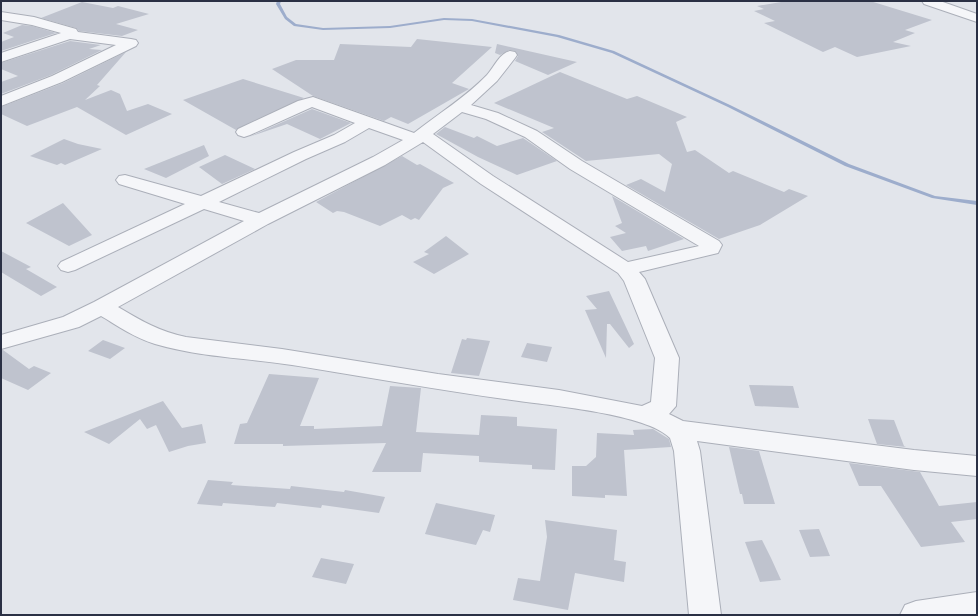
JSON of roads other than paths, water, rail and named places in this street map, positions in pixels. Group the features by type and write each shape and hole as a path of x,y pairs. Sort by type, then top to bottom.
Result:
{"street":[{"path":"928,1 977,18"},
{"path":"1,16 53,26 71,32 69,35"},
{"path":"1,58 69,35 131,43 57,79 1,101"},
{"path":"1,342 71,322 102,307 260,220 352,175 419,137 492,78 510,55"},
{"path":"244,132 303,104 313,102 367,122 419,137 625,269 634,279 666,358 663,406 655,412 643,414"},
{"path":"459,106 492,116 531,134 576,166 712,245 710,249 625,269"},
{"path":"68,266 204,203 293,158 342,138 367,122"},
{"path":"125,180 260,220"},
{"path":"102,307 150,334 173,342 289,357 643,414 677,429 914,460 977,466"},
{"path":"677,429 684,440 687,451 705,615"},
{"path":"916,615 977,605"}],"waterway":[{"path":"279,1 278,4 286,18 295,25 323,29 390,27 444,19 472,20 558,36 613,52 729,106 847,165 934,197 977,203"}]}
